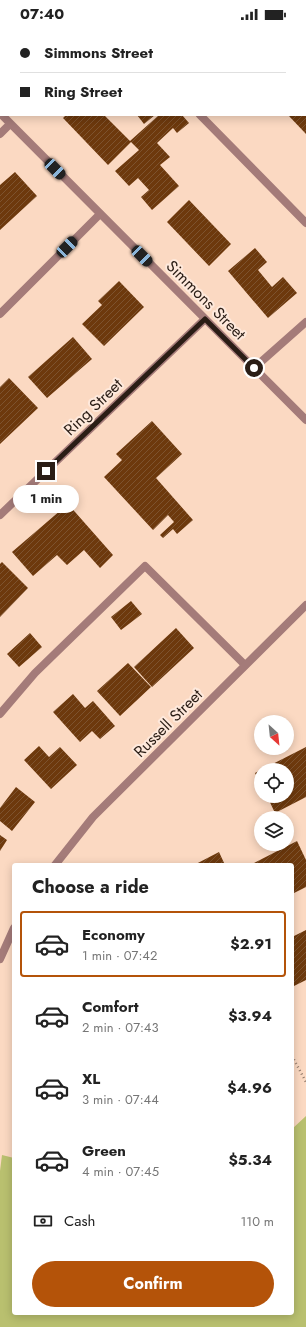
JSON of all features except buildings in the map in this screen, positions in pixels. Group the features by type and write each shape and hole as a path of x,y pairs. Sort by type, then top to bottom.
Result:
{"street":[{"name":"Simmons Street","path":"3,116 306,420"},
{"path":"201,116 306,223"},
{"path":"0,134 10,124"},
{"path":"0,314 100,214"},
{"name":"Ring Street","path":"0,514 205,319"},
{"path":"254,368 306,322"},
{"path":"0,714 35,673 144,566 245,665"},
{"name":"Russell Street","path":"57,863 92,817 306,605"},
{"path":"0,959 12,932"}],"path":[{"path":"294,1060 306,1082"}],"green space":[{"path":"306,1116 306,1327 0,1327 0,1171 2,1155 12,1158 12,1315 294,1315 294,1127"}],"route":[{"path":"46,471 205,319 254,368"}]}
